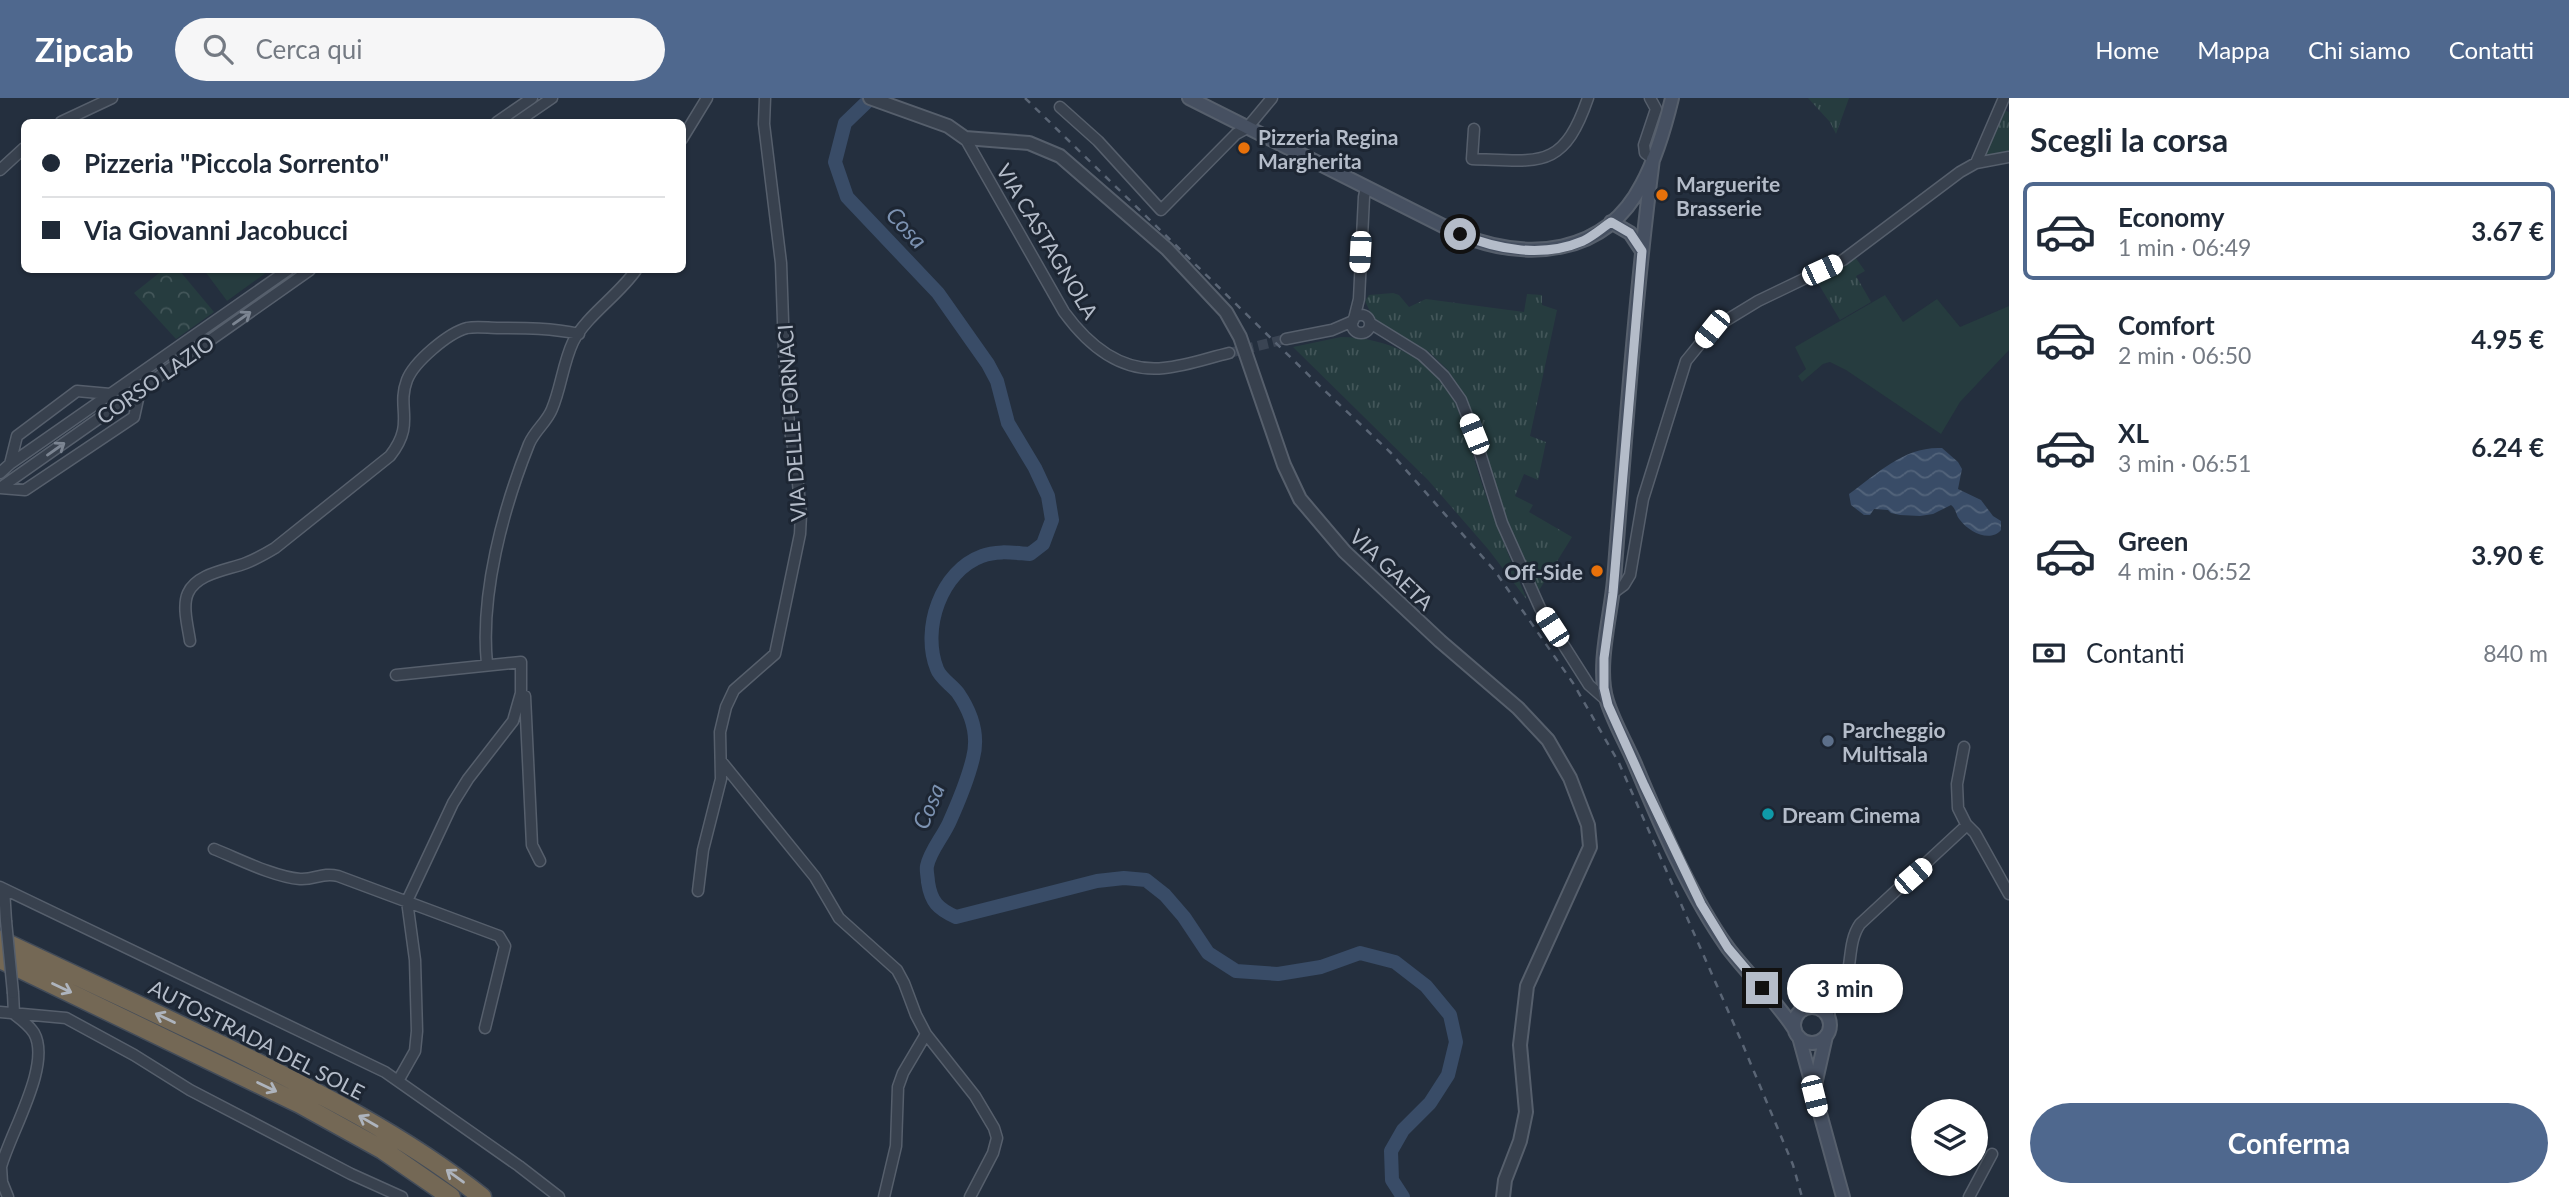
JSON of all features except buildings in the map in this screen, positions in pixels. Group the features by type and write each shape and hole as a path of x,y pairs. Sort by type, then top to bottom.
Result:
{"highway":[{"name":"AUTOSTRADA DEL SOLE","path":"0,940 351,1110 427,1156 482,1197"},
{"name":"AUTOSTRADA DEL SOLE","path":"0,960 300,1104 383,1150 451,1197"}],"main road":[{"path":"1189,98 1431,221 1487,245 1525,251 1582,241 1611,222 1642,185 1672,98"},
{"path":"1653,159 1642,251 1613,593 1604,667 1606,700 1662,825 1701,904 1728,948 1783,1012 1797,1033 1813,1043 1826,1036"},
{"path":"1629,203 1640,206 1646,216"},
{"path":"1611,222 1630,233 1642,251"},
{"path":"1762,988 1789,1004 1823,1011 1829,1020 1830,1025 1816,1072 1814,1096"},
{"path":"1809,1008 1795,1020 1797,1033 1843,1197"}],"street":[{"path":"67,119 112,98"},
{"path":"501,119 532,98"},
{"path":"521,119 552,98"},
{"path":"686,132 706,98"},
{"name":"VIA DELLE FORNACI","path":"698,891 703,850 721,779 720,732 726,707 734,690 775,653 800,534 801,514 796,463 789,425 779,242 764,124 765,98"},
{"name":"VIA GAETA","path":"870,98 948,126 965,138 1029,143 1060,156 1167,249 1226,313 1240,337 1284,465 1300,499 1345,552 1440,641 1518,708 1548,740 1570,778 1588,825 1590,847 1527,986 1520,1045 1526,1112 1520,1141 1505,1180 1503,1197"},
{"path":"1060,107 1098,141 1161,210 1236,134 1247,128 1272,98"},
{"path":"1474,129 1472,159 1543,158 1554,155 1564,146 1574,131 1588,98"},
{"path":"1650,98 1656,109 1644,145 1645,153 1653,159"},
{"path":"1976,163 2004,98"},
{"name":"VIA CASTAGNOLA","path":"965,138 1064,313 1081,336 1107,357 1135,367 1163,369 1228,353"},
{"path":"0,170 21,151"},
{"path":"1613,593 1630,575 1643,499 1686,361 1712,329 1758,301 1843,260 1960,172 1976,163 2009,157"},
{"path":"1361,324 1359,299 1366,188"},
{"name":"CORSO LAZIO","path":"0,473 284,273"},
{"name":"CORSO LAZIO","path":"0,488 306,273"},
{"path":"487,664 487,617 491,578 502,528 529,444 551,412 573,342 634,273"},
{"path":"1286,339 1361,324 1422,355 1444,376 1461,400 1502,523 1540,608 1589,685 1606,700"},
{"path":"190,641 186,604 188,592 194,586 220,571 258,558 275,548 390,456 404,431 406,382 418,364 440,344 466,328 478,327 526,327 579,334"},
{"path":"0,488 25,491 134,417 140,390"},
{"path":"10,464 17,436 77,391 110,394"},
{"path":"396,675 521,662 521,689 518,710 513,721 453,803 407,901 415,960 417,1031 415,1051 398,1081"},
{"path":"521,689 525,695 532,845 540,862"},
{"path":"1964,747 1956,796 1958,808 2009,894"},
{"path":"719,758 730,775 815,877 839,918 897,970 926,1034 975,1096 994,1128 997,1138 993,1153 970,1197"},
{"path":"1829,1020 1830,1003 1843,988 1847,978 1853,946 1852,935 1860,924 1967,825"},
{"path":"214,849 288,877 312,878 326,873 499,936 505,946 485,1028"},
{"path":"2,888 14,1014"},
{"path":"2,888 385,1072 559,1197"},
{"path":"1809,1008 1836,992 1847,978"},
{"path":"0,1012 66,1018 134,1055 190,1090 351,1174 402,1197"},
{"path":"8,1197 2,1182 1,1167 38,1074 36,1035 14,1014"},
{"path":"884,1197 896,1146 898,1087 903,1073 926,1034"},
{"path":"1969,1197 1992,1154"}],"green space":[{"path":"1808,98 1849,98 1836,134 1830,122"},
{"path":"2003,110 2009,112 2009,156 1982,160"},
{"path":"1855,257 1865,271 1856,276 1871,302 1840,320 1815,278"},
{"path":"159,273 182,273 214,312 176,339 134,293"},
{"path":"206,273 266,273 227,301"},
{"path":"1527,294 1542,295 1542,305 1557,310 1530,436 1546,442 1538,480 1524,474 1515,496 1533,505 1529,512 1572,537 1538,592 1510,529 1479,434 1459,387 1447,369 1429,352 1374,320 1365,301 1369,295 1399,295 1409,307 1426,299 1524,312"},
{"path":"1885,295 1903,322 1937,299 1960,327 2009,306 2009,350 1960,402 1941,434 1830,362 1823,364 1802,382 1798,376 1806,369 1795,347"},
{"path":"1341,337 1392,346 1423,363 1447,388 1455,403 1489,504 1527,600 1488,549 1428,480 1293,347"}],"water":[{"path":"1942,448 1962,469 1958,489 1981,500 1993,516 2001,521 2001,530 1996,534 1986,536 1974,532 1960,520 1951,505 1933,514 1920,516 1874,509 1870,515 1864,515 1851,505 1849,494 1893,462 1916,451"}],"waterway":[{"name":"Cosa","path":"871,98 845,123 835,162 847,197 938,293 988,364 997,381 1008,423 1048,496 1052,520 1043,544 1030,554 1006,552 982,556 955,574 938,603 933,620 933,653 939,672 958,693 967,708 973,724 975,749 949,823 927,866 933,900 944,911 956,917 1097,881 1124,878 1146,880 1165,895 1184,917 1208,953 1236,971 1278,974 1321,967 1360,953 1395,962 1426,986 1450,1015 1456,1042 1448,1075 1430,1103 1403,1130 1391,1151 1392,1180 1403,1197"}],"tunnel":[{"path":"1229,353 1286,339"}],"railway":[{"path":"1025,98 1391,453 1495,571 1573,683 1619,763 1740,1038 1793,1165 1802,1197"}],"place":[{"name":"Pizzeria Regina Margherita","path":"1244,148"},
{"name":"Marguerite Brasserie","path":"1662,195"},
{"name":"Off-Side","path":"1597,571"},
{"name":"Parcheggio Multisala","path":"1828,741"},
{"name":"Dream Cinema","path":"1768,814"}],"route":[{"path":"1460,234 1487,245 1525,251 1582,241 1611,222 1630,233 1642,251 1613,593 1604,658 1604,688 1608,705 1701,904 1728,948 1762,988"}]}
